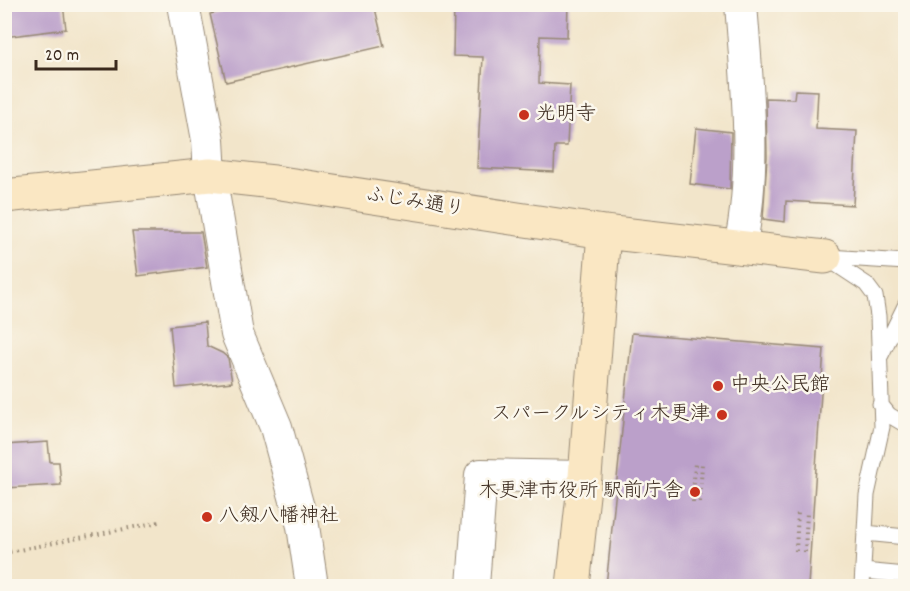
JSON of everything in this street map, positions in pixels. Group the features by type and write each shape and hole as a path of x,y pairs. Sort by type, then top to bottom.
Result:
{"street":[{"path":"183,4 208,140 210,175 237,334 276,426 303,526 312,586"},
{"path":"740,247 747,213 750,131 741,4"},
{"name":"ふじみ通り","path":"4,196 210,175 286,184 604,232 825,256"},
{"path":"573,586 585,477 604,232"},
{"path":"473,586 481,475 585,477"}],"lane":[{"path":"825,256 906,262"},
{"path":"825,256 866,284 875,296 882,426 867,495 862,586"},
{"path":"879,358 906,304"},
{"path":"880,404 889,416 906,425"},
{"path":"865,533 906,537"},
{"path":"863,570 906,575"}],"path":[{"path":"693,502 695,462"},
{"path":"700,502 702,462"},
{"path":"796,551 798,511"},
{"path":"805,552 807,512"},
{"path":"4,553 159,522"}],"building":[{"path":"4,4 63,4 66,29 4,37"},
{"path":"252,4 374,4 384,46 226,82 210,14"},
{"path":"454,4 568,4 567,37 540,36 539,83 570,85 567,146 555,146 554,172 477,168 483,57 453,56"},
{"path":"795,90 818,91 816,129 857,131 853,205 786,201 785,222 763,219 767,157 766,98 794,99"},
{"path":"696,128 731,132 730,189 690,184"},
{"path":"132,232 201,232 207,267 138,276"},
{"path":"205,322 207,346 228,358 232,382 176,388 170,326"},
{"name":"スパークルシティ木更津","path":"632,333 824,349 808,586 606,586"},
{"path":"48,442 50,462 59,462 61,485 4,488 4,445"}],"place":[{"name":"光明寺","path":"524,115"},
{"name":"中央公民館","path":"718,386"},
{"name":"スパークルシティ木更津","path":"722,415"},
{"name":"木更津市役所 駅前庁舎","path":"695,492"},
{"name":"八剱八幡神社","path":"207,517"}]}
